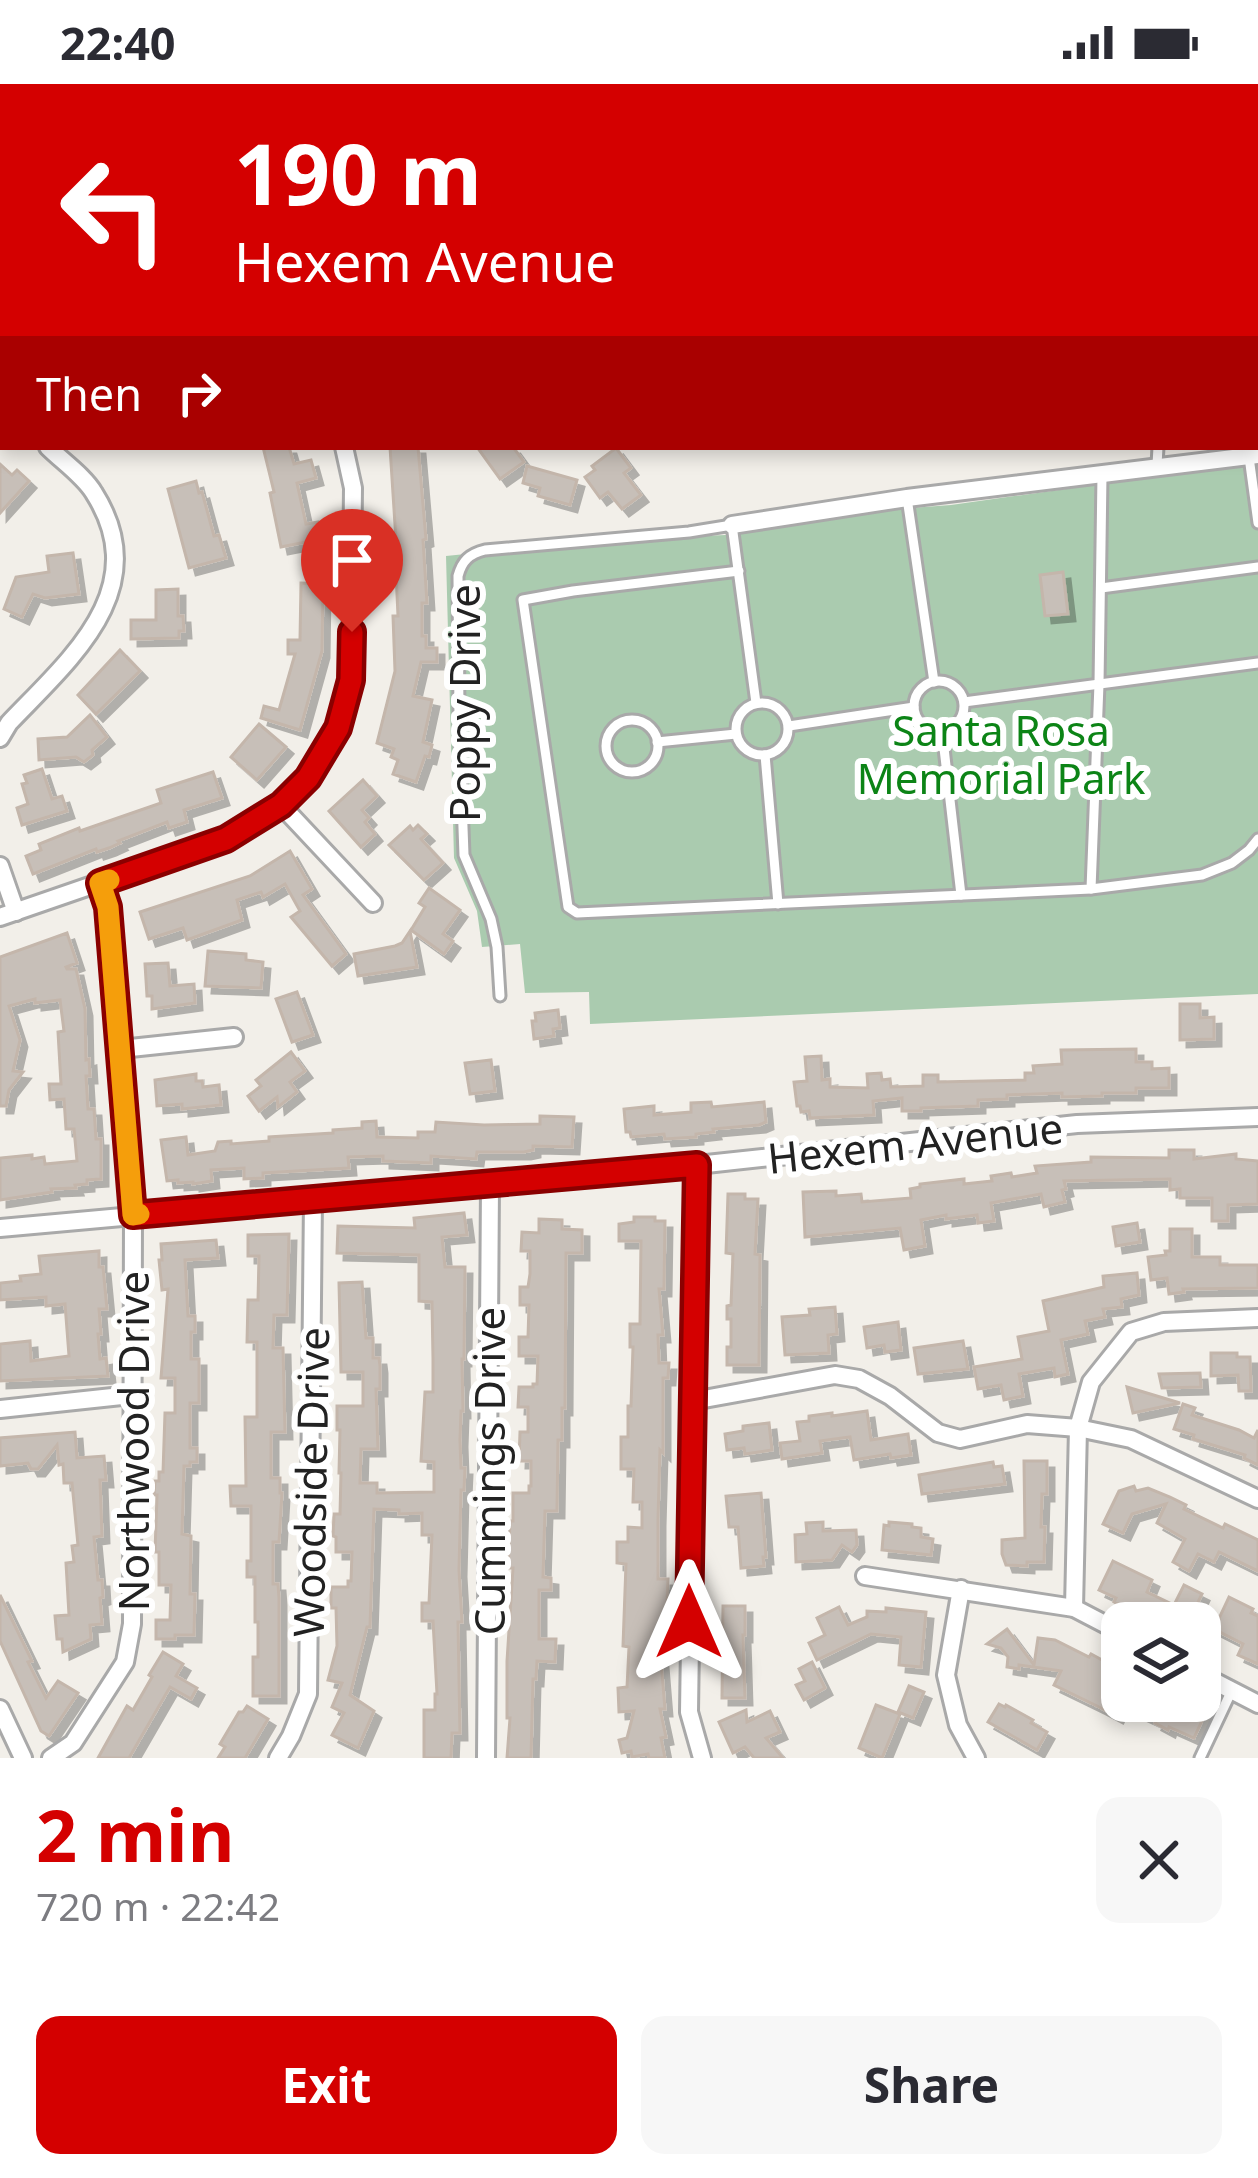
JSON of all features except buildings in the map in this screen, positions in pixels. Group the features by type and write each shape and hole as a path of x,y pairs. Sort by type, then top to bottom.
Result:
{"street":[{"path":"0,738 84,644 104,609 116,568 111,530 93,490 51,450"},
{"path":"0,866 8,915 226,839 281,805 308,778 338,728 351,680 352,488 345,450"},
{"path":"733,526 907,498 1102,475 1157,456 1254,455"},
{"path":"281,805 374,903"},
{"name":"Northwood Drive","path":"51,1758 73,1742 125,1662 133,1624 133,1215 108,907 100,883"},
{"path":"121,1049 234,1037"},
{"name":"Hexem Avenue","path":"0,1228 490,1185 1077,1124 1258,1117"},
{"path":"697,1165 689,1712 702,1758"},
{"name":"Cummings Drive","path":"486,1758 490,1185"},
{"name":"Woodside Drive","path":"278,1758 308,1694 313,1199"},
{"path":"1074,1608 1078,1428 1091,1382 1131,1332 1164,1322 1258,1318"},
{"path":"693,1401 835,1375 860,1379 938,1432 960,1439 1027,1424 1131,1438 1258,1498"},
{"path":"0,1409 131,1395"},
{"path":"865,1576 1074,1608 1101,1622"},
{"path":"962,1589 946,1675 958,1725 976,1758"},
{"path":"1221,1684 1258,1704"},
{"path":"0,1708 23,1758"}],"lane":[{"path":"1254,455 1258,523"},
{"path":"1090,890 1100,684 1102,475"},
{"path":"907,498 934,682"},
{"path":"733,526 757,704"},
{"name":"Poppy Drive","path":"500,996 491,919 464,855 458,718 461,566 473,553 484,550 733,526"},
{"path":"1101,588 1258,567"},
{"path":"739,571 523,600 568,907 577,913 1090,890 1202,875 1232,862 1258,839"},
{"path":"964,702 1258,663"},
{"path":"934,682 952,684 964,702 959,721 942,731 923,725 914,707 922,688 934,682"},
{"path":"757,704 778,707 788,726 782,746 765,755 743,747 736,734 739,716 757,704"},
{"path":"788,726 914,707"},
{"path":"623,721 649,726 657,742 654,759 640,770 622,770 606,749 610,732 623,721"},
{"path":"942,731 961,895"},
{"path":"657,742 736,734"},
{"path":"765,755 778,904"},
{"path":"1249,850 1258,861"},
{"path":"1200,1758 1232,1690"}],"green space":[{"name":"Santa Rosa Memorial Park","path":"1258,462 1258,994 590,1024 589,992 525,993 520,944 482,947 477,911 454,858 446,556 596,541 725,535 871,511 951,505"}],"slow traffic":[{"path":"109,880 100,883 108,907 133,1215 139,1214"}],"route":[{"path":"352,632 351,680 338,728 308,778 281,805 226,839 100,883 108,907 133,1215 697,1165 689,1622"}]}
